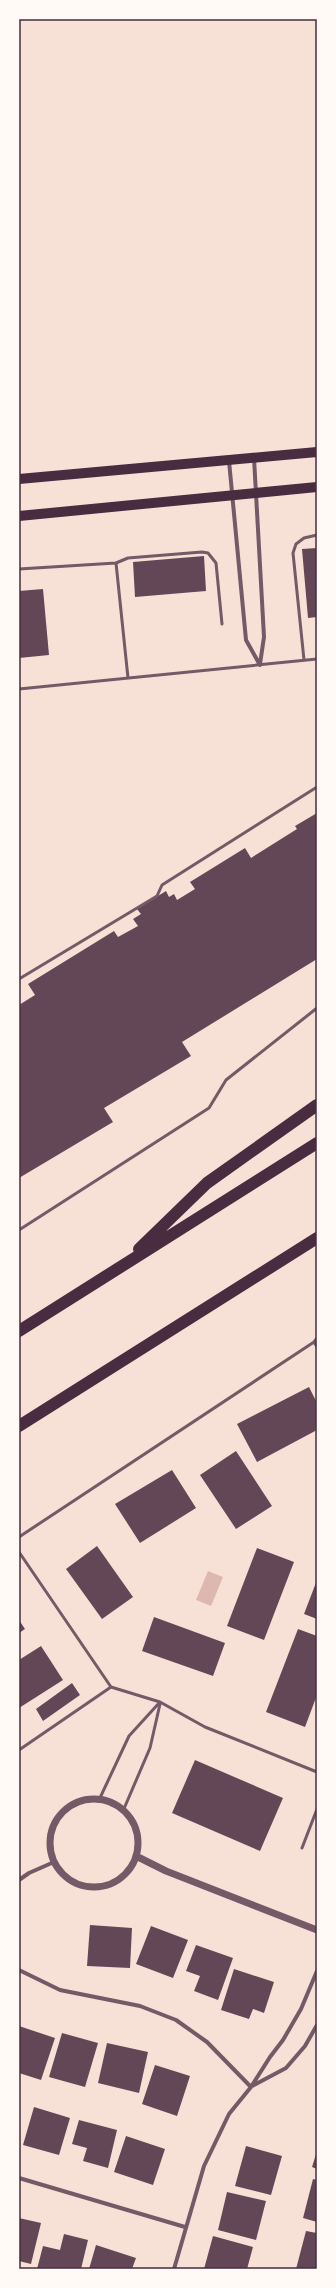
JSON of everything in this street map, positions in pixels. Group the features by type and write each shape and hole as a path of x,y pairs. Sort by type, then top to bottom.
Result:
{"highway":[{"path":"121,1267 207,1183 317,1105"},
{"path":"19,1331 317,1143"},
{"path":"19,1426 317,1238"}],"main road":[{"path":"19,479 317,452"},
{"path":"19,516 317,487"}],"street":[{"path":"254,458 264,637 260,664"},
{"path":"229,461 246,640 260,664"},
{"path":"99,1800 115,1804 123,1811 130,1818 138,1837 136,1856 133,1865 118,1881 98,1887 80,1885 63,1874 54,1862 51,1833 60,1815 76,1803 99,1800"},
{"path":"136,1856 166,1871 317,1930"},
{"path":"19,1880 29,1873 54,1862"},
{"path":"19,1970 60,1990 140,2006 176,2020 207,2042 251,2087"},
{"path":"174,2269 204,2166 229,2114 251,2087 283,2040 300,2009 317,1971"},
{"path":"251,2087 286,2068 304,2046 317,2025"},
{"path":"19,2178 185,2227"}],"lane":[{"path":"304,660 293,553 296,544 304,538 317,535"},
{"path":"19,569 116,563 128,558 202,552 208,553 216,563 222,624"},
{"path":"116,563 128,678"},
{"path":"19,689 317,659"},
{"path":"19,979 157,896 162,885 317,787"},
{"path":"19,1230 209,1108 226,1080 317,1008"},
{"path":"19,1537 314,1342 317,1338"},
{"path":"314,1342 317,1347"},
{"path":"19,1552 111,1687 160,1702 205,1726 317,1772"},
{"path":"19,1750 111,1687"},
{"path":"99,1800 129,1736 160,1702"},
{"path":"123,1811 150,1748 160,1702"},
{"path":"302,1848 317,1809"}],"shaded area":[{"path":"208,1571 223,1577 211,1606 196,1600"}],"building":[{"path":"317,548 317,617 308,618 302,549"},
{"path":"204,556 206,591 135,597 133,562"},
{"path":"43,589 49,655 19,658 19,591"},
{"path":"317,813 317,959 182,1042 191,1056 104,1108 113,1122 19,1178 19,1005 35,995 28,984 114,931 118,937 138,926 133,919 141,914 137,909 166,891 169,897 174,894 177,900 195,889 190,882 245,848 251,858 297,829 295,826"},
{"path":"309,1387 317,1403 317,1430 257,1462 237,1424"},
{"path":"236,1451 272,1506 236,1529 200,1475"},
{"path":"172,1470 196,1508 140,1543 115,1504"},
{"path":"97,1546 133,1597 102,1619 66,1569"},
{"path":"257,1548 294,1562 264,1640 227,1626"},
{"path":"317,1580 317,1619 304,1614"},
{"path":"154,1617 225,1643 213,1676 142,1651"},
{"path":"19,1620 25,1629 19,1633"},
{"path":"298,1629 317,1636 317,1695 305,1727 266,1712"},
{"path":"41,1646 63,1680 19,1708 19,1660"},
{"path":"72,1683 80,1695 43,1721 36,1709"},
{"path":"195,1760 283,1798 260,1851 172,1813"},
{"path":"90,1925 132,1928 130,1968 87,1966"},
{"path":"151,1926 188,1940 173,1978 136,1964"},
{"path":"196,1945 233,1958 218,2000 194,1991 200,1976 186,1971"},
{"path":"234,1969 274,1982 264,2013 253,2009 249,2019 221,2010"},
{"path":"19,2026 55,2038 41,2080 19,2073"},
{"path":"62,2033 98,2043 85,2087 49,2077"},
{"path":"107,2043 148,2052 139,2093 98,2083"},
{"path":"155,2065 190,2076 177,2116 142,2104"},
{"path":"34,2107 70,2118 59,2155 23,2145"},
{"path":"79,2120 117,2130 108,2168 83,2161 87,2148 72,2144"},
{"path":"126,2136 165,2149 153,2185 114,2172"},
{"path":"246,2146 282,2156 271,2195 235,2186"},
{"path":"317,2151 317,2169 312,2167"},
{"path":"313,2179 317,2180 317,2222 303,2218"},
{"path":"227,2192 266,2201 256,2240 218,2230"},
{"path":"19,2218 41,2223 31,2264 19,2261"},
{"path":"306,2231 317,2233 317,2269 296,2269"},
{"path":"64,2234 88,2240 81,2269 37,2269 43,2246 60,2250"},
{"path":"213,2236 253,2247 247,2269 204,2269"},
{"path":"96,2245 136,2258 132,2269 89,2269"}]}
